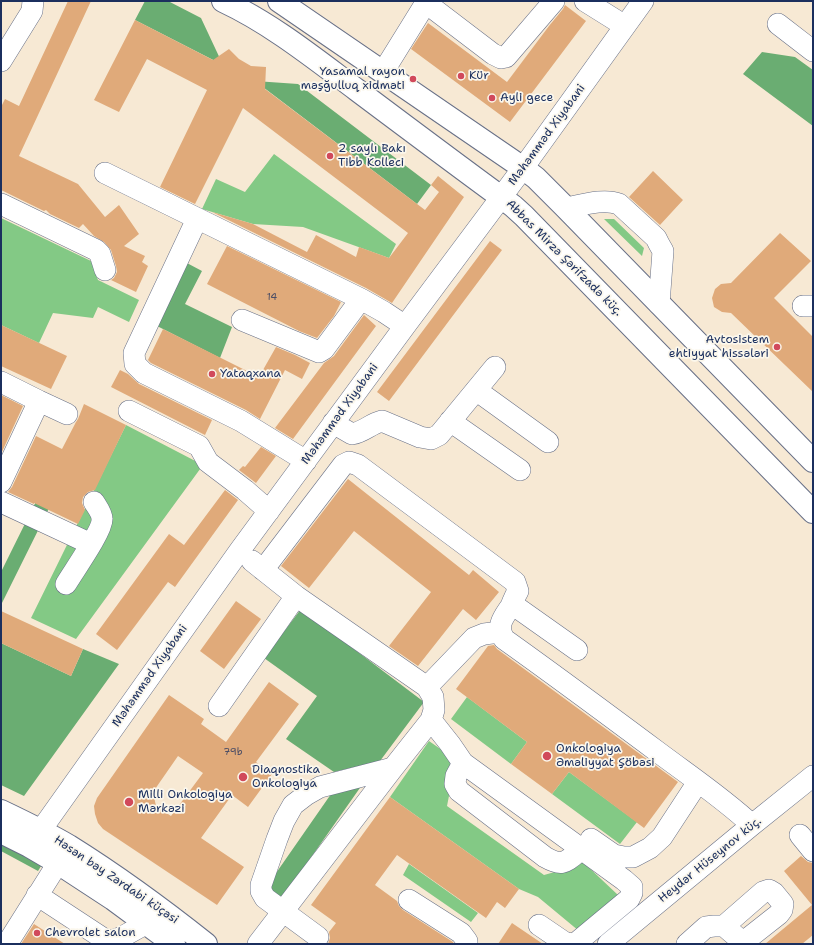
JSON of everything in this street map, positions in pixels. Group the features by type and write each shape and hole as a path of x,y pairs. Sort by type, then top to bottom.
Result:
{"main road":[{"name":"Abbas Mirzə Şərifzadə küç.","path":"223,1 264,23 303,50 524,216 813,512"},
{"path":"279,1 524,168 536,178 813,461"},
{"name":"Həsən bəy Zərdabi küçəsi","path":"1,811 41,830 69,846 124,882 206,944"},
{"name":"Həsən bəy Zərdabi küçəsi","path":"1,832 58,863 113,899 174,944"}],"street":[{"path":"1,61 32,11 33,1"},
{"path":"383,72 426,2 493,54 501,58 506,58 554,1"},
{"path":"585,1 626,26"},
{"name":"Məhəmməd Xiyabani","path":"41,830 240,550 405,326 502,198 643,1"},
{"path":"778,24 813,51"},
{"path":"105,173 361,299 405,326"},
{"path":"566,208 613,201 619,204 656,238 663,252 659,304"},
{"path":"1,204 96,250 100,254 105,270"},
{"path":"198,219 134,353 135,364 144,373 241,421 306,461"},
{"path":"242,320 318,352 324,349 361,299"},
{"path":"333,423 352,434 359,433 376,422 382,421 420,437 431,438 438,435 495,367"},
{"path":"1,382 67,414"},
{"path":"476,390 548,442"},
{"path":"1,482 39,401"},
{"path":"129,411 199,446 208,462 245,490 269,511"},
{"path":"450,421 520,470"},
{"path":"263,570 343,465 349,462 358,465 515,582 518,591 500,624 500,632 504,639 740,813 752,824"},
{"path":"1,502 91,544"},
{"path":"66,584 101,525 101,513 94,502"},
{"path":"240,550 296,596 426,687 433,697 434,710 431,720 392,768 284,912 258,944"},
{"path":"219,706 296,596"},
{"path":"512,604 577,650"},
{"path":"426,687 474,638 484,634 500,632"},
{"path":"431,720 450,744 462,763 582,849 632,887 632,893 629,900 576,943 570,944 564,942 539,925"},
{"path":"450,744 614,855 624,857 633,857 650,848 662,837 698,782"},
{"path":"462,763 456,776 455,784 459,791 545,857 560,863 567,861 582,849"},
{"path":"318,937 265,898 261,891 261,885 284,821 293,804 320,787 392,768"},
{"name":"Heydər Hüseynov küç.","path":"617,941 752,824 813,776"},
{"path":"800,835 813,851"},
{"path":"7,944 58,863"},
{"path":"37,895 104,938 111,940 122,937 147,923"},
{"path":"409,900 461,933 467,941 467,944"},
{"path":"687,944 706,927 724,926"}],"green space":[{"path":"145,1 168,1 201,18 223,65 135,20"},
{"path":"762,52 795,57 813,70 813,126 743,74"},
{"path":"255,81 298,84 431,185 417,204"},
{"path":"274,154 396,244 389,258 303,227 253,224 202,209 216,179 245,192"},
{"path":"1,218 91,261 98,280 139,300 129,322 98,307 93,318 53,313 39,343 1,325"},
{"path":"604,219 614,219 644,248 642,256"},
{"path":"185,262 202,271 185,304 232,327 220,358 155,325"},
{"path":"126,425 203,465 76,639 31,618"},
{"path":"62,449 75,456 1,605 1,572"},
{"path":"301,609 424,702 380,761 334,772 286,739 317,696 264,658"},
{"path":"1,643 71,676 83,649 119,664 24,796 1,785"},
{"path":"467,697 527,742 511,764 451,719"},
{"path":"429,741 456,760 447,806 544,875 583,862 618,895 579,931 538,897 519,889 390,797"},
{"path":"569,772 637,822 620,844 552,794"},
{"path":"369,775 279,903 267,886 338,784"},
{"path":"1,841 43,863 38,871 1,851"},
{"path":"409,864 478,913 471,922 403,875"}],"building":[{"path":"68,1 91,1 19,156 78,184 105,217 119,205 139,234 124,246 145,256 142,262 148,266 136,292 111,280 117,272 111,250 104,242 94,236 83,224 79,228 50,214 46,210 44,211 1,190 1,107 5,99 19,106"},
{"path":"565,5 586,21 510,122 411,49 428,23 507,82"},
{"path":"135,20 213,60 229,49 239,59 251,66 266,67 265,89 425,210 439,192 431,185 438,176 464,197 392,303 366,288 212,212 253,224 307,252 316,235 356,257 359,247 389,258 408,233 243,108 195,204 160,187 207,90 147,59 119,112 94,100"},
{"path":"653,171 683,200 660,225 629,197"},
{"path":"780,233 811,261 774,298 813,337 813,392 731,313 722,312 714,307 712,298 715,289 721,284 731,283"},
{"path":"490,241 502,250 389,401 377,392"},
{"path":"227,246 341,302 334,316 317,338 299,331 207,284"},
{"path":"364,315 376,326 293,439 275,428 324,363 334,356"},
{"path":"1,325 67,356 51,389 1,366"},
{"name":"Yataqxana","path":"163,329 259,377 276,347 310,363 302,379 285,370 260,419 246,410 151,363 148,360"},
{"path":"120,370 128,374 139,384 212,420 205,435 111,387"},
{"path":"1,395 23,406 1,454"},
{"path":"84,404 126,425 95,490 88,492 83,497 82,503 85,510 78,524 8,492 12,487 36,436 62,449"},
{"path":"261,447 276,456 256,483 239,470 243,466 245,467"},
{"path":"348,479 469,575 473,570 499,592 476,620 463,609 418,666 389,646 431,592 354,531 309,588 281,566"},
{"path":"225,490 238,500 175,587 168,582 117,650 96,634 169,534 184,545"},
{"path":"236,601 261,619 224,669 200,651"},
{"path":"1,611 83,649 71,676 1,643"},
{"path":"494,645 497,649 678,782 644,828 569,772 552,794 511,764 527,742 456,689 488,646"},
{"path":"269,682 299,704 256,762 272,774 248,807 232,795 201,838 244,867 217,905 103,829 98,823 94,806 97,798 169,695 204,719 201,724 226,742","holes":["178,756 203,773 171,816 156,806 153,792"]},
{"path":"390,797 519,889 505,908 497,902 486,918 397,855 375,885 397,901 403,910 454,944 328,944 330,938 329,932 336,923 311,905"},
{"path":"801,856 808,862 813,863 813,935 802,944 765,944 812,905 784,871"},
{"path":"512,923 543,944 498,944"},
{"name":"Chevrolet salon","path":"34,924 65,944 21,944"}],"place":[{"name":"Kür","path":"461,76"},
{"name":"Yasamal rayon məşğulluq xidməti","path":"413,79"},
{"name":"Ayli gece","path":"492,98"},
{"name":"2 saylı Bakı Tibb Kolleci","path":"330,156"},
{"name":"Avtosistem ehtiyyat hissələri","path":"777,347"},
{"name":"Yataqxana","path":"212,374"},
{"name":"Onkologiya Əməliyyat Şöbəsi","path":"547,756"},
{"name":"Diaqnostika Onkologiya","path":"243,777"},
{"name":"Milli Onkologiya Mərkəzi","path":"129,802"},
{"name":"Chevrolet salon","path":"37,933"}]}
